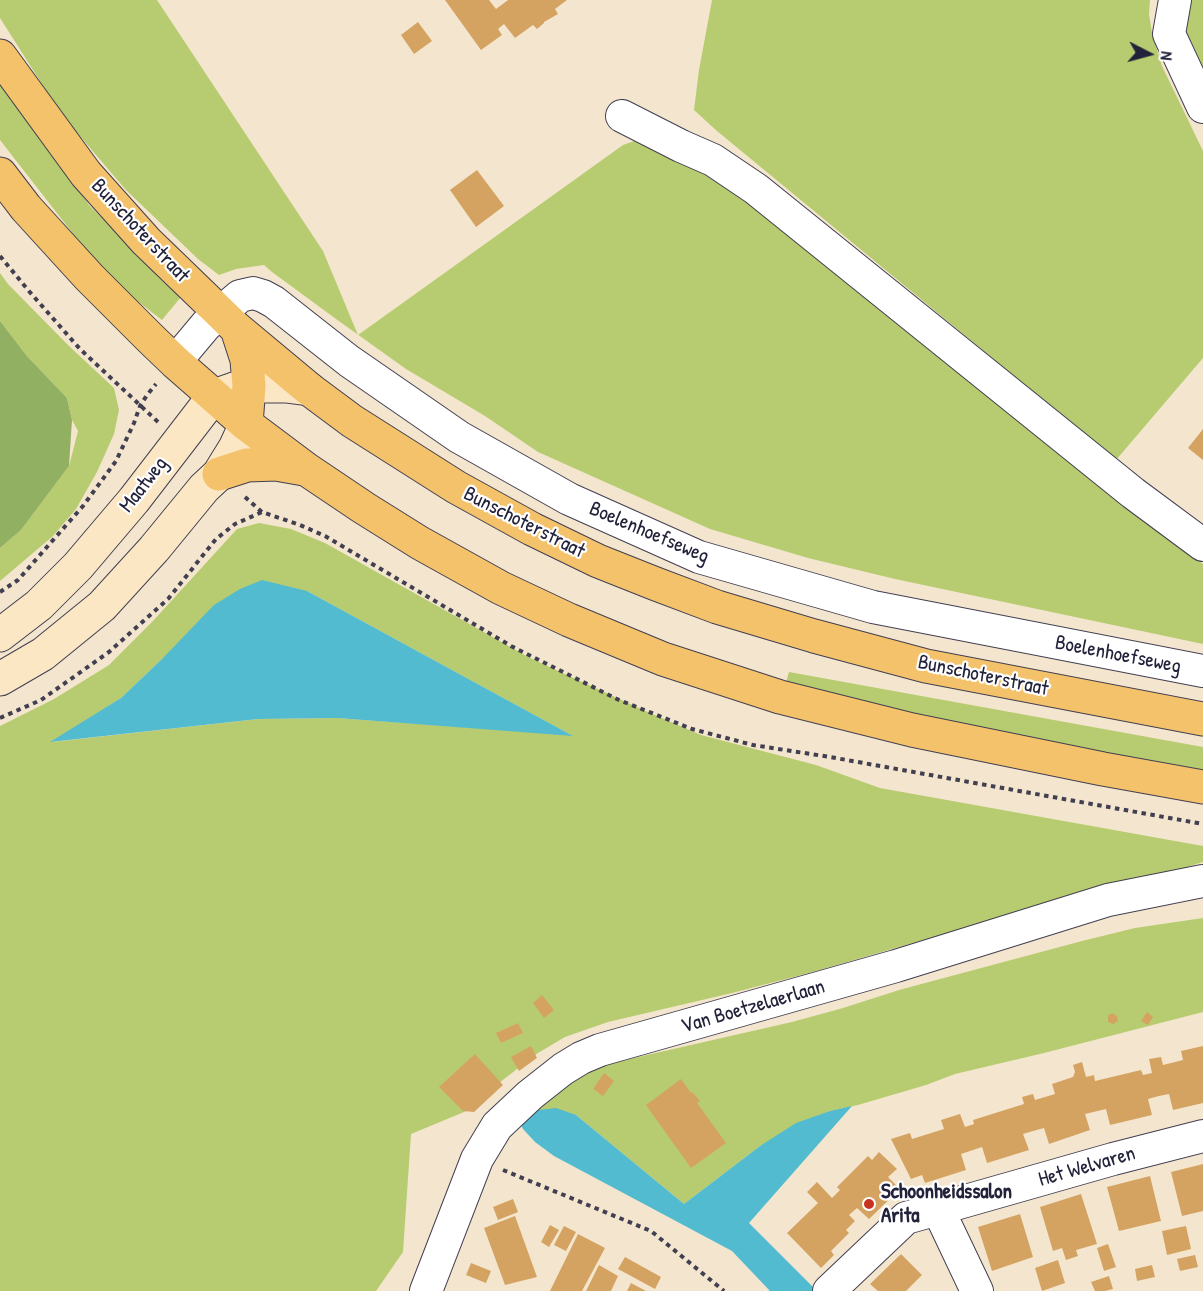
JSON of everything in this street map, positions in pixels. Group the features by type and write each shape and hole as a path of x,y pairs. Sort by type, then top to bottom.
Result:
{"main road":[{"name":"Bunschoterstraat","path":"0,57 87,174 146,241 228,321 309,389 352,421 456,487 532,529 598,561 697,600 813,636 926,666 1203,719"},
{"path":"0,174 26,208 89,277 175,362 246,424 306,469 364,508 420,543 501,588 569,620 663,658 780,697 912,730 1203,787"},
{"path":"0,680 43,654 102,606 154,549 204,488 219,474 246,424 249,386 247,360 228,321"},
{"path":"214,396 249,386 286,386 309,389"},
{"name":"Maatweg","path":"0,635 39,604 78,566 134,500 214,396"},
{"path":"219,474 247,465 276,464 306,469"}],"street":[{"path":"1175,0 1169,34 1203,107"},
{"path":"622,116 713,160 756,189 1133,493 1203,545"},
{"name":"Boelenhoefseweg","path":"175,362 207,325 228,321 240,296 253,293 263,296 274,302 349,361 459,437 569,499 699,557 873,607 1203,671"},
{"name":"Van Boetzelaerlaan","path":"426,1291 477,1159 497,1126 530,1095 581,1058 600,1050 896,966 1108,900 1203,881"},
{"name":"Het Welvaren","path":"830,1290 906,1218 1203,1136"},
{"path":"938,1209 977,1291"}],"path":[{"name":"Maatweg","path":"0,256 80,349 140,406 116,461 83,506 18,580 0,592"},
{"path":"0,717 41,700 108,652 168,599 216,539 235,524 262,512"},
{"path":"477,1159 651,1231 724,1291"}],"green space":[{"path":"0,0 157,0 323,251 358,335 264,265 236,269 219,275 198,259 126,190 61,114 0,18"},
{"path":"712,0 1150,0 1149,14 1152,33 1162,66 1203,151 1203,358 1116,460 694,110"},
{"path":"1179,0 1203,0 1203,84 1180,29"},
{"path":"0,77 89,205 181,297 162,320 132,297 95,262 0,140"},
{"path":"643,138 701,157 1142,517 1203,564 1203,644 895,579 808,558 710,529 538,452 485,416 406,369 358,335 623,145"},
{"path":"0,273 68,345 114,388 119,410 114,434 97,472 76,509 53,536 0,581 0,548 21,530 69,466 78,431 72,420 67,398 27,356 0,321"},
{"path":"0,321 27,356 67,398 72,420 69,466 21,530 0,548"},
{"path":"259,523 291,529 325,543 530,658 701,735 816,765 880,788 1203,846 1203,862 1139,882 1020,912 809,973 608,1022 565,1037 538,1053 504,1079 479,1100 476,1107 411,1134 403,1252 376,1291 0,1291 0,726 54,699 109,665 152,622 237,529","holes":["307,591 571,735 337,718 258,719 52,742 121,698 163,658"]},
{"path":"789,672 1203,747 1203,771 1068,747 915,714 786,682"},
{"path":"1203,918 1203,1012 955,1074 926,1085 830,1111 760,1146 684,1204 576,1115 521,1112 590,1068 792,1022 899,990 1135,928"}],"water":[{"path":"262,580 307,591 573,736 337,718 258,719 50,742 121,698 214,605 240,589"},
{"path":"852,1106 749,1223 817,1291 770,1291 732,1251 554,1156 535,1142 523,1129 517,1117 521,1112 556,1108 576,1115 684,1204 760,1146 796,1123"}],"building":[{"path":"445,0 489,0 496,9 508,0 567,0 555,9 558,14 537,29 533,25 515,38 504,24 498,29 502,35 481,50"},
{"path":"418,22 432,41 414,54 401,35"},
{"path":"477,170 504,206 476,227 450,190"},
{"path":"1203,429 1203,460 1188,448"},
{"path":"542,995 554,1010 544,1018 533,1003"},
{"path":"1147,1012 1153,1017 1148,1025 1141,1021"},
{"path":"1112,1013 1117,1016 1118,1021 1113,1024 1108,1022 1108,1016"},
{"path":"518,1023 523,1033 501,1043 496,1033"},
{"path":"531,1046 537,1058 519,1071 511,1057"},
{"path":"1203,1046 1203,1103 1173,1110 1169,1094 1159,1096 1148,1099 1152,1115 1110,1125 1106,1109 1085,1114 1090,1130 1049,1144 1044,1128 1023,1134 1029,1150 987,1163 982,1147 961,1154 966,1170 925,1183 922,1175 911,1179 891,1139 910,1133 912,1139 944,1129 941,1120 960,1114 965,1127 974,1124 973,1120 1024,1104 1022,1097 1033,1094 1035,1100 1055,1094 1052,1084 1073,1077 1075,1072 1073,1065 1082,1062 1086,1077 1094,1075 1095,1081 1141,1070 1143,1075 1152,1073 1149,1059 1161,1057 1163,1065 1183,1060 1181,1051"},
{"path":"475,1054 503,1085 474,1112 463,1111 439,1087"},
{"path":"604,1073 614,1081 603,1096 593,1089"},
{"path":"681,1079 700,1101 697,1103 726,1143 691,1168 646,1105"},
{"path":"879,1152 897,1169 888,1177 900,1189 869,1219 857,1208 849,1215 855,1221 846,1230 849,1233 831,1251 834,1255 821,1268 787,1233 818,1203 807,1192 817,1182 832,1198 840,1190 837,1187 868,1156 872,1160"},
{"path":"1203,1164 1203,1211 1182,1216 1171,1172"},
{"path":"1150,1176 1161,1221 1119,1231 1107,1187"},
{"path":"1081,1194 1097,1244 1076,1250 1078,1256 1066,1260 1062,1248 1053,1251 1040,1207"},
{"path":"513,1199 518,1212 498,1220 493,1207"},
{"path":"1020,1214 1033,1257 992,1271 978,1227"},
{"path":"515,1216 537,1277 505,1285 484,1228"},
{"path":"550,1225 559,1230 549,1247 541,1242"},
{"path":"564,1226 576,1232 566,1251 554,1245"},
{"path":"1186,1226 1191,1249 1167,1255 1162,1231"},
{"path":"578,1234 605,1248 582,1291 550,1291"},
{"path":"1108,1244 1116,1267 1104,1271 1097,1248"},
{"path":"901,1254 922,1275 906,1291 878,1291 870,1284"},
{"path":"1195,1255 1198,1267 1180,1271 1177,1259"},
{"path":"625,1257 661,1277 655,1289 618,1269"},
{"path":"1058,1260 1065,1283 1042,1291 1035,1268"},
{"path":"471,1263 491,1271 486,1283 466,1275"},
{"path":"599,1265 618,1276 611,1291 586,1291"},
{"path":"1152,1265 1155,1277 1137,1281 1135,1269"},
{"path":"1109,1276 1113,1289 1095,1291 1091,1282"},
{"path":"631,1283 646,1291 627,1291"}],"place":[{"name":"Schoonheidssalon Arita","path":"869,1204"}]}
